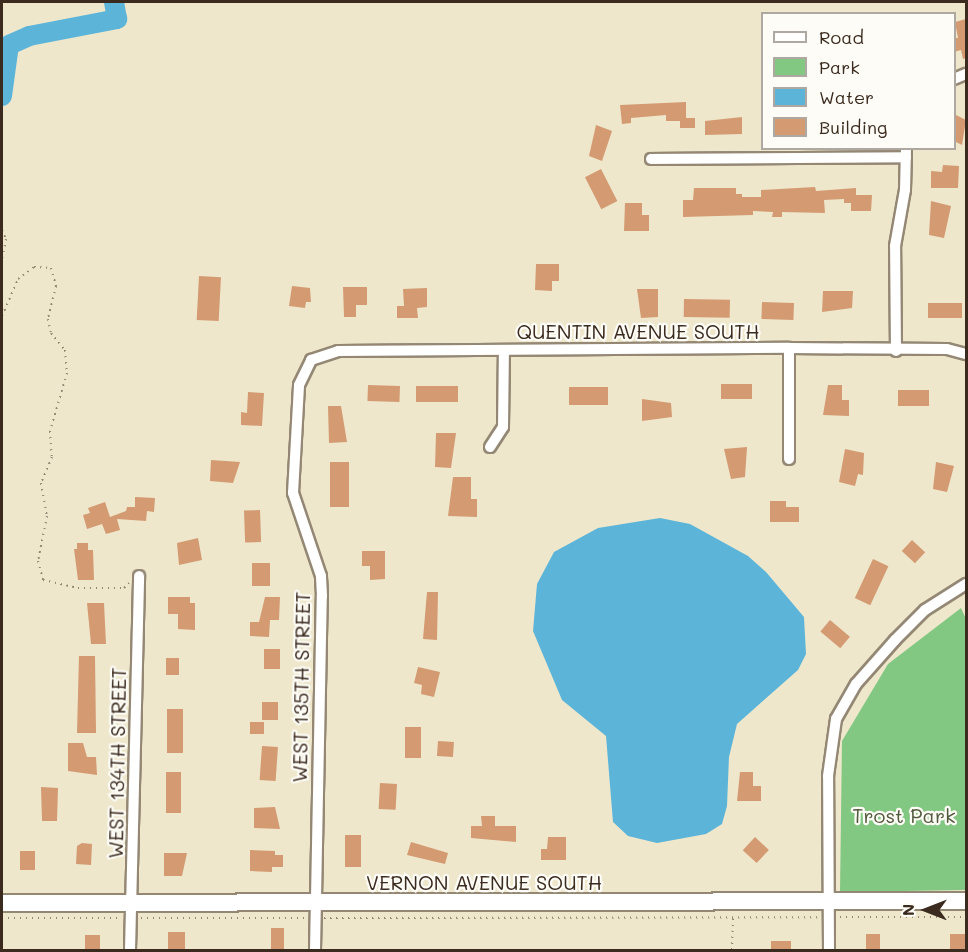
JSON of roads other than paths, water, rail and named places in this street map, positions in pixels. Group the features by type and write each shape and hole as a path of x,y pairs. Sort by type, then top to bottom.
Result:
{"street":[{"path":"651,159 906,153 905,190 895,246 896,351"},
{"path":"789,348 789,459"},
{"name":"QUENTIN AVENUE SOUTH","path":"311,360 338,351 789,348 896,351 947,349 966,354"},
{"path":"490,447 503,427 504,350"},
{"name":"WEST 135TH STREET","path":"311,360 299,385 293,493 321,576 322,596 315,951"},
{"name":"WEST 134TH STREET","path":"130,951 139,576"},
{"path":"829,951 828,776 836,718 856,684 895,640 925,610 966,584"},
{"name":"VERNON AVENUE SOUTH","path":"2,903 131,911 828,910 966,901"}],"water":[{"path":"660,518 690,524 748,556 766,572 804,617 806,654 798,670 737,724 729,757 727,806 722,824 706,834 657,843 628,836 613,822 606,736 562,700 533,631 537,584 554,552 598,528"}],"waterway":[{"path":"2,96 9,45 29,36 117,19 114,2"}],"park label":[{"name":"Trost Park","path":"904,815"}]}
